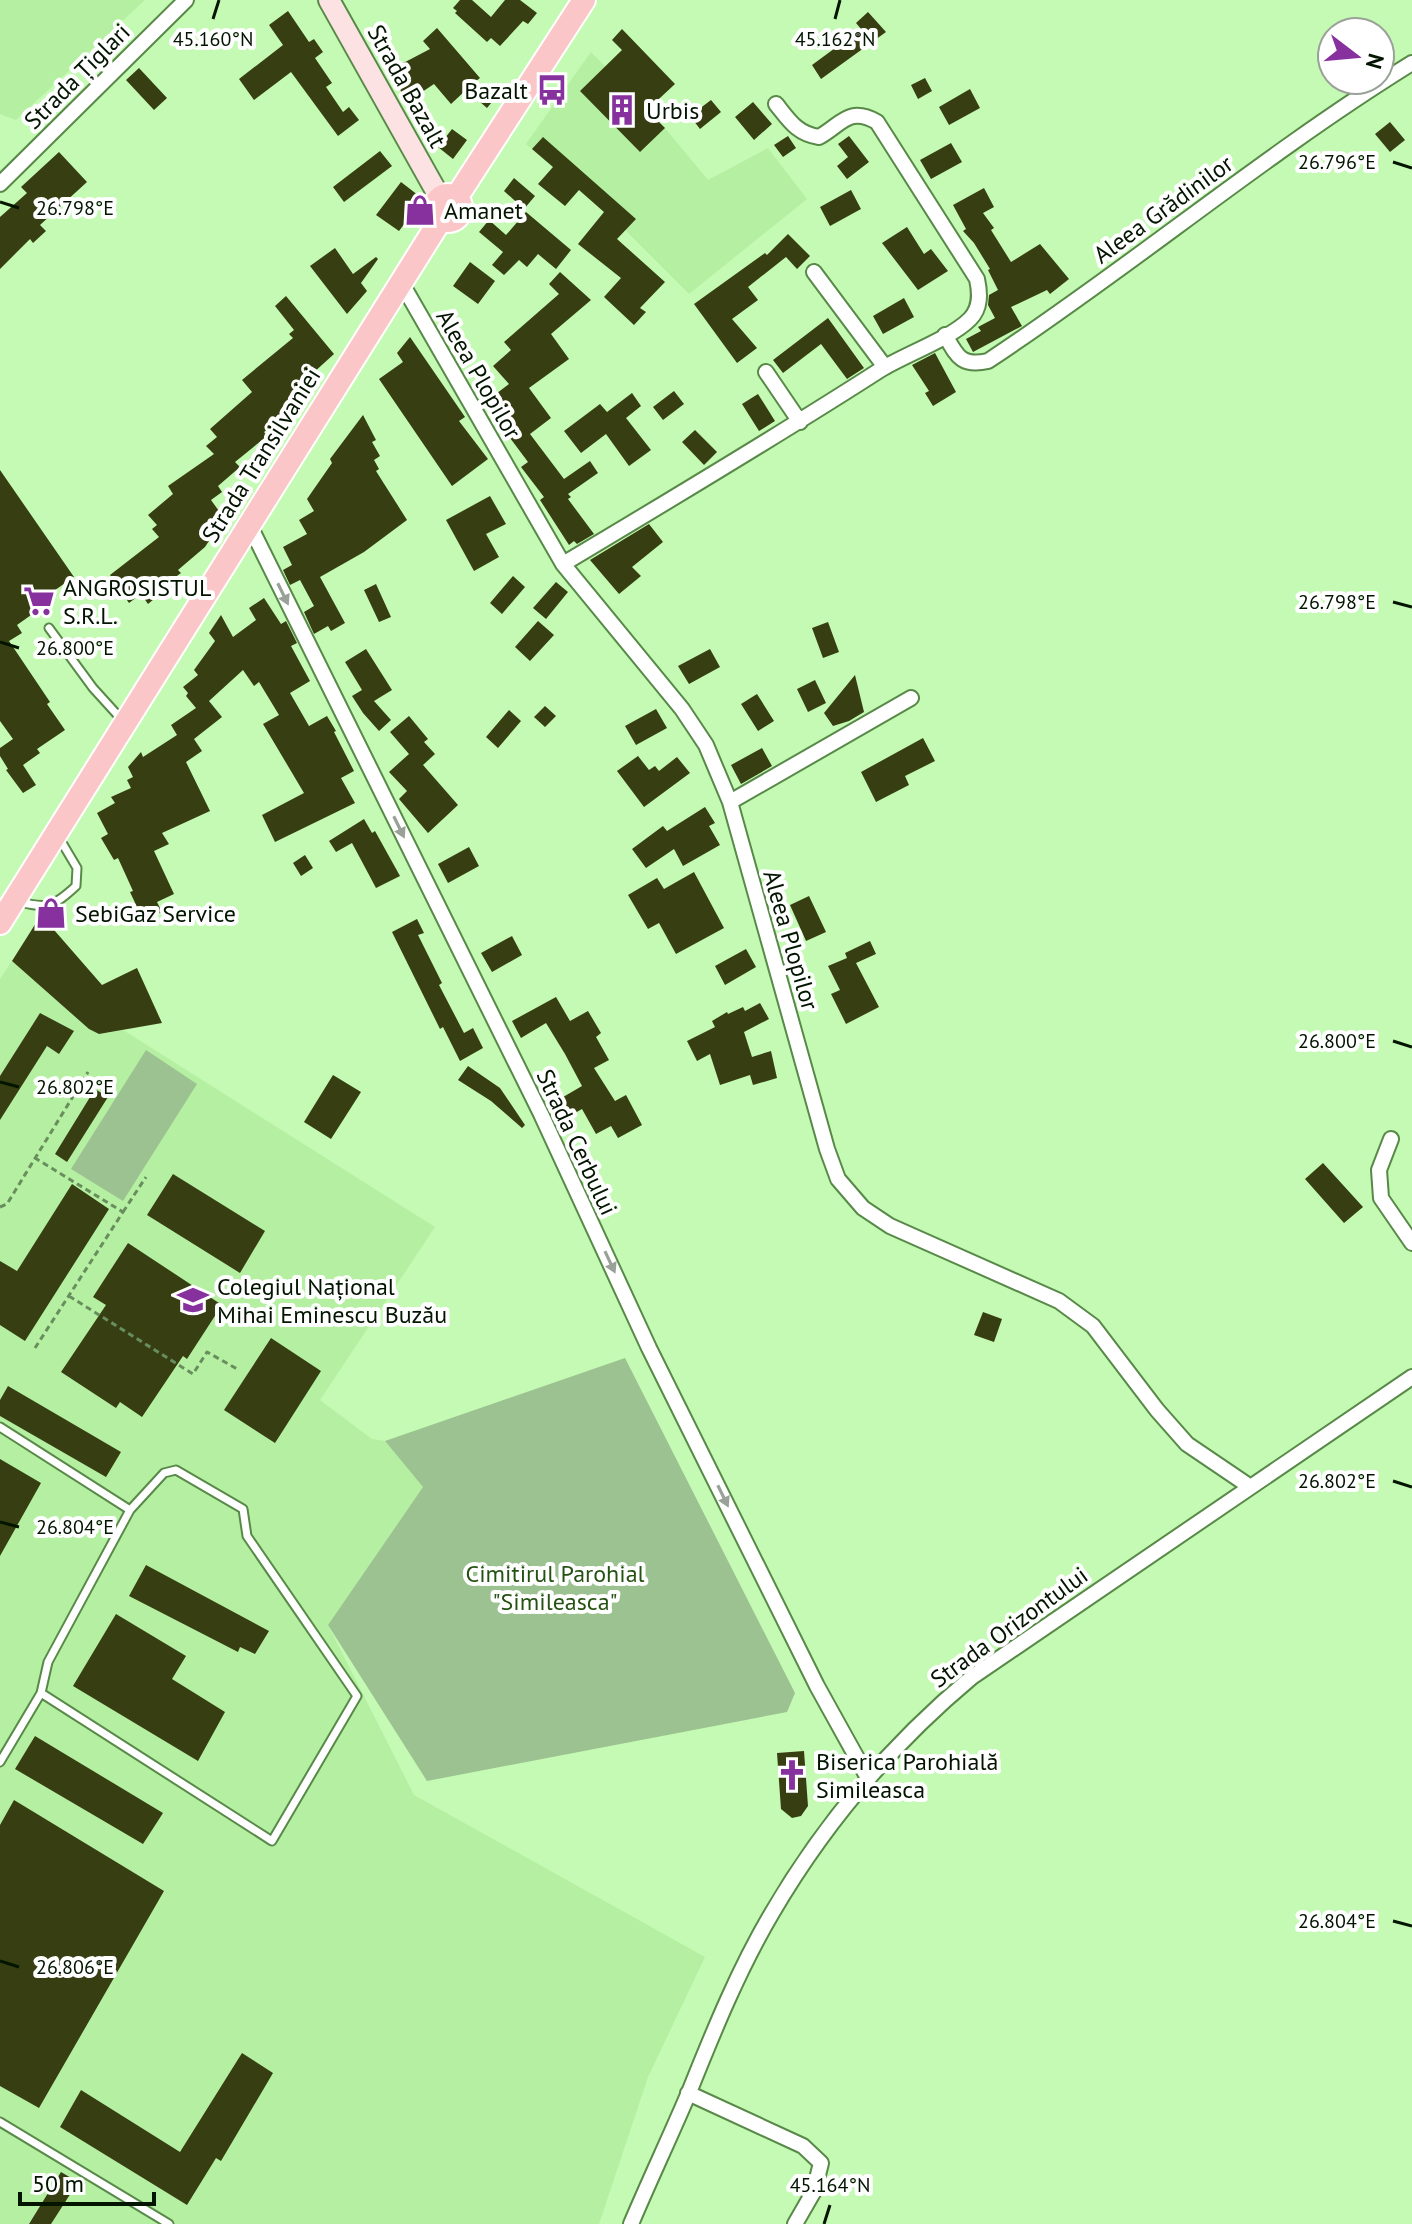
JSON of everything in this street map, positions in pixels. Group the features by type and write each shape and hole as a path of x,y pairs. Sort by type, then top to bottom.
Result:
{"main road":[{"name":"Strada Bazalt","path":"329,0 445,205"},
{"name":"Strada Transilvaniei","path":"0,923 401,282 445,205 584,0"}],"street":[{"name":"Strada Țiglari","path":"0,184 186,0"},
{"name":"Aleea Grădinilor","path":"945,335 963,361 973,364 988,361 1331,114 1412,63"},
{"path":"563,564 800,422 885,367 971,319 977,309 980,293 977,279 877,122 865,115 856,115 845,118 819,137 796,130 776,104"},
{"path":"814,272 885,367"},
{"name":"Aleea Plopilor","path":"401,282 563,564 695,727 716,767 730,802 838,1179 863,1208 890,1226 1059,1301 1093,1326 1187,1444 1249,1486"},
{"path":"766,372 800,422"},
{"name":"Strada Cerbului","path":"249,524 541,1114 649,1348 817,1686 868,1778"},
{"path":"730,802 911,698"},
{"path":"1391,1139 1379,1170 1381,1198 1412,1243"},
{"name":"Strada Orizontului","path":"631,2224 720,2015 772,1912 868,1778 930,1712 972,1677 1412,1377"},
{"path":"688,2093 803,2146 814,2154 821,2163 819,2178 795,2224"}],"lane":[{"path":"49,628 93,688 124,723"},
{"path":"14,901 41,907 57,903 76,886 77,868 56,833"},
{"path":"0,1427 130,1510"},
{"path":"0,1762 41,1693 48,1662 130,1510 164,1473 176,1470 243,1509 247,1536 357,1696 272,1841 41,1693"},
{"path":"0,2122 169,2224"}],"path":[{"path":"0,1207 7,1204 88,1072"},
{"path":"35,1158 123,1212"},
{"path":"35,1348 146,1177"},
{"path":"69,1295 193,1374 207,1352 239,1370"}],"shaded area":[{"path":"0,0 145,0 16,120 0,114"},
{"path":"591,52 665,128 708,180 768,148 807,199 689,294 625,230 526,144"},
{"path":"12,961 89,1029 99,1034 123,1030 435,1227 320,1400 372,1439 385,1441 423,1487 328,1625 414,1795 705,1957 648,2077 599,2224 0,2224 0,979"}],"green space":[{"path":"146,1050 197,1084 123,1201 71,1169"},
{"name":"Cimitirul Parohial \"Simileasca\"","path":"625,1358 795,1693 787,1712 427,1781 328,1625 423,1487 385,1441"}],"building":[{"path":"460,0 472,0 491,17 505,0 520,0 537,13 528,24 523,21 500,46 491,38 487,42 455,13 457,11 453,8"},
{"path":"288,11 309,42 314,39 323,52 315,58 332,83 326,87 343,112 349,107 359,120 338,136 291,72 254,100 239,79 283,45 269,25"},
{"path":"868,12 886,32 821,79 812,65 861,29 856,23"},
{"path":"437,28 480,78 476,81 496,97 487,108 466,90 451,104 434,84 413,98 411,94 404,97 390,70 430,49 423,41"},
{"path":"622,29 675,84 647,110 665,128 640,152 580,91 622,50 612,40"},
{"path":"139,68 167,98 154,110 126,80"},
{"path":"925,78 932,91 918,99 911,85"},
{"path":"970,89 980,108 949,125 939,107"},
{"path":"711,100 721,112 700,129 690,116"},
{"path":"753,102 772,124 754,140 735,117"},
{"path":"1390,122 1405,140 1390,152 1375,134"},
{"path":"452,129 467,140 453,159 438,147"},
{"path":"788,136 796,148 783,157 774,145"},
{"path":"849,136 869,162 847,179 837,166 848,157 838,144"},
{"path":"543,137 636,219 617,239 665,282 640,308 646,312 634,325 604,297 621,278 578,244 604,212 579,190 565,206 538,184 553,167 532,149"},
{"path":"951,143 962,162 931,179 920,160"},
{"path":"380,151 392,166 344,202 333,187"},
{"path":"59,152 87,182 40,225 46,231 33,243 30,239 0,269 0,217 27,193 21,187"},
{"path":"514,178 535,196 524,209 504,191"},
{"path":"401,182 423,199 399,231 376,215"},
{"path":"984,188 994,207 983,213 1011,262 1040,244 1069,279 1050,294 1047,290 1011,307 1022,326 973,352 966,339 981,331 978,327 995,318 988,305 989,295 998,290 990,269 963,231 966,229 953,205"},
{"path":"851,190 861,209 830,226 820,207"},
{"path":"526,212 571,250 556,269 538,254 527,267 519,260 504,275 492,265 503,252 479,232 489,220 506,235"},
{"path":"907,227 924,254 931,249 948,271 918,290 882,243"},
{"path":"788,234 810,256 797,269 786,257 748,287 758,300 732,319 757,348 737,363 694,304 765,253 767,255"},
{"path":"335,248 353,274 376,257 378,259 361,283 367,291 347,314 310,266"},
{"path":"470,262 495,281 478,304 453,286"},
{"path":"560,272 591,300 551,334 569,359 529,388 551,418 530,434 564,479 590,461 598,473 568,494 571,497 568,499 594,534 569,545 540,500 544,497 521,467 528,462 484,403 509,384 493,366 511,350 504,342 559,294 549,284"},
{"path":"286,296 334,354 290,394 298,405 264,432 267,436 235,462 240,467 218,486 222,492 211,500 224,518 205,547 178,570 181,573 162,587 165,590 148,604 141,594 129,603 110,575 159,537 152,529 157,525 148,515 173,494 168,486 214,454 206,446 217,437 210,429 252,392 242,380 293,338 289,334 294,330 275,306"},
{"path":"904,298 914,317 883,334 873,316"},
{"path":"828,318 864,368 847,379 821,344 783,373 773,360"},
{"path":"410,337 465,417 459,421 488,459 452,486 379,379 403,362 397,353"},
{"path":"935,353 956,392 933,406 925,393 929,391 912,365"},
{"path":"674,391 684,404 663,420 653,407"},
{"path":"632,393 641,406 626,418 651,450 629,466 606,434 581,453 564,431 600,404 607,412"},
{"path":"758,394 775,421 759,431 742,404"},
{"path":"363,415 376,440 372,442 380,456 374,460 379,469 376,471 407,520 364,552 320,577 345,623 331,631 328,626 314,634 304,612 314,606 300,580 290,585 283,570 292,565 283,547 307,534 299,520 314,511 307,499 332,463 330,459"},
{"path":"695,430 717,452 704,465 682,442"},
{"path":"0,470 74,577 45,597 48,603 17,625 22,633 9,641 65,730 37,749 40,753 23,765 36,785 23,793 0,756 0,748 13,739 0,721"},
{"path":"490,496 506,524 486,534 499,557 474,571 446,520"},
{"path":"649,524 663,542 632,567 641,576 619,594 590,560"},
{"path":"513,576 525,587 502,614 490,603"},
{"path":"556,582 568,592 546,619 533,608"},
{"path":"376,584 391,617 379,622 364,590"},
{"path":"264,598 281,624 286,621 297,643 291,646 310,681 290,693 309,726 327,716 336,731 354,771 341,778 355,803 275,842 262,815 304,793 263,724 279,715 259,682 254,686 243,670 209,701 222,717 194,739 202,751 186,762 210,811 162,833 169,844 154,851 174,894 157,902 162,912 135,925 129,911 137,907 130,892 133,891 118,858 114,860 101,838 108,834 97,813 115,803 111,797 131,788 127,780 133,777 128,767 141,752 143,757 177,735 171,725 196,708 183,687 198,675 194,670 215,641 209,633 221,615 233,637 256,620 249,608"},
{"path":"538,621 554,635 530,661 515,647"},
{"path":"828,622 839,652 823,658 812,628"},
{"path":"366,649 392,690 374,701 391,720 379,731 352,696 362,690 345,662"},
{"path":"710,649 720,667 689,684 678,666"},
{"path":"855,675 864,712 833,726 824,713"},
{"path":"815,680 826,703 808,712 797,689"},
{"path":"757,694 774,721 758,731 741,704"},
{"path":"545,706 556,716 545,727 534,717"},
{"path":"656,709 667,728 636,745 625,726"},
{"path":"509,710 521,721 498,748 486,737"},
{"path":"409,716 428,739 424,742 435,754 423,765 458,805 428,833 399,799 407,791 389,772 409,754 390,732"},
{"path":"923,738 935,761 905,776 909,785 876,802 861,772"},
{"path":"762,748 772,766 741,784 731,765"},
{"path":"638,756 649,770 655,766 659,771 677,757 690,773 644,807 617,771"},
{"path":"705,807 715,823 709,826 720,845 683,866 674,849 646,868 632,849 663,826 667,831"},
{"path":"364,819 372,833 375,831 400,876 376,888 352,843 336,852 329,841"},
{"path":"469,847 479,866 448,883 438,864"},
{"path":"305,855 313,868 301,876 293,863"},
{"path":"694,872 724,928 676,954 659,923 648,929 628,895 657,878 664,889"},
{"path":"809,896 826,932 806,941 790,905"},
{"path":"41,915 102,985 137,968 162,1023 99,1034 89,1029 12,961"},
{"path":"417,919 424,933 418,935 442,983 439,985 464,1033 473,1028 483,1048 460,1061 443,1027 440,1029 392,932"},
{"path":"512,936 522,955 492,972 481,953"},
{"path":"870,941 876,954 856,963 879,1007 846,1024 831,994 840,990 828,966 847,958 845,953"},
{"path":"746,949 756,967 725,985 715,966"},
{"path":"556,997 570,1021 588,1011 601,1033 596,1037 609,1060 594,1068 615,1101 626,1095 642,1125 618,1138 611,1126 596,1134 582,1109 568,1117 558,1100 582,1086 565,1054 546,1023 521,1038 512,1021"},
{"path":"760,1003 769,1019 744,1032 752,1057 771,1051 777,1078 753,1085 750,1075 720,1085 710,1054 697,1061 687,1041 715,1027 712,1021 727,1012 743,1007 745,1011"},
{"path":"40,1013 74,1031 59,1054 47,1046 0,1120 0,1076"},
{"path":"468,1066 500,1088 525,1125 522,1128 491,1101 458,1080"},
{"path":"333,1075 361,1092 331,1139 304,1122"},
{"path":"95,1089 108,1097 67,1162 55,1154"},
{"path":"1323,1163 1363,1207 1344,1223 1305,1179"},
{"path":"173,1174 265,1231 240,1273 147,1215"},
{"path":"72,1184 109,1209 25,1341 0,1325 0,1261 17,1271"},
{"path":"128,1243 222,1305 187,1359 183,1356 142,1417 120,1402 116,1408 61,1372 106,1305 93,1297"},
{"path":"983,1312 1002,1319 994,1342 974,1335"},
{"path":"271,1338 321,1371 275,1443 224,1410"},
{"path":"8,1386 121,1452 106,1477 0,1416 0,1400"},
{"path":"0,1459 41,1483 0,1556"},
{"path":"146,1565 269,1631 255,1654 240,1647 238,1652 129,1596"},
{"path":"116,1614 186,1656 172,1679 225,1712 198,1761 73,1686"},
{"path":"35,1736 163,1813 143,1844 15,1769"},
{"name":"Biserica Parohială Simileasca","path":"804,1751 808,1806 801,1816 792,1818 781,1809 777,1753"},
{"path":"14,1800 164,1891 39,2108 0,2086 0,1825"},
{"path":"242,2053 273,2073 221,2161 216,2158 187,2205 60,2127 81,2090 180,2152"},
{"path":"61,2172 78,2182 51,2224 29,2224"}],"place":[{"name":"Bazalt","path":"552,90"},
{"name":"Urbis","path":"622,110"},
{"name":"Amanet","path":"420,210"},
{"name":"ANGROSISTUL S.R.L.","path":"39,601"},
{"name":"SebiGaz Service","path":"51,913"},
{"name":"Colegiul Național Mihai Eminescu Buzău","path":"193,1300"},
{"name":"Biserica Parohială Simileasca","path":"792,1775"}]}
